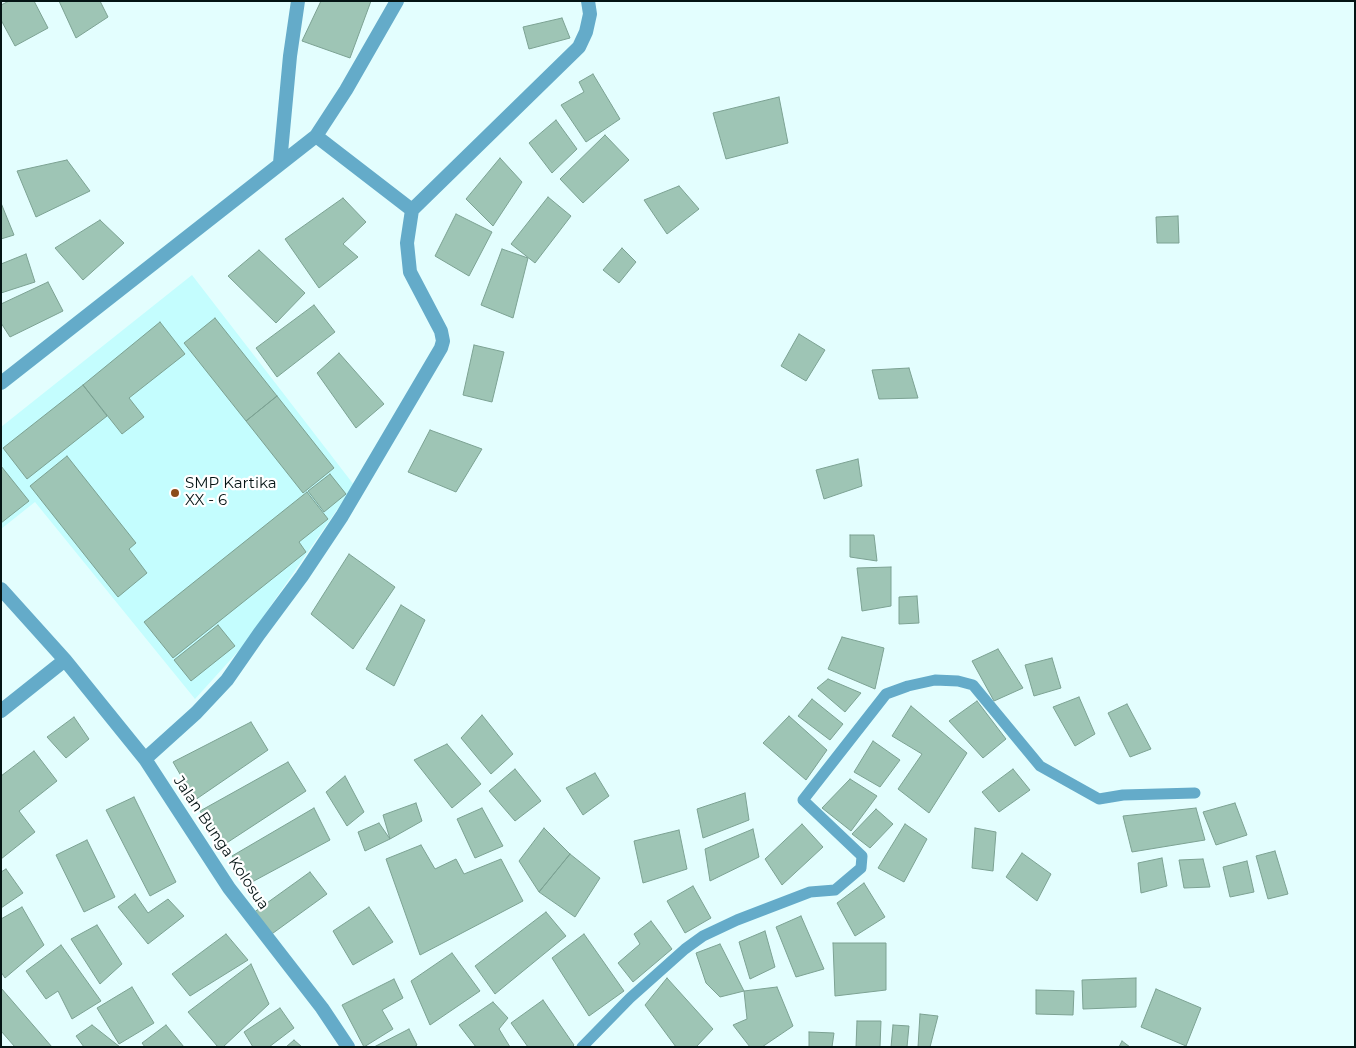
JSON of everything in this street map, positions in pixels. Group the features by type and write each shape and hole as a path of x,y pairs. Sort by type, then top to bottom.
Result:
{"street":[{"path":"280,163 290,56 298,1"},
{"path":"1,383 316,136 346,90 397,1"},
{"path":"145,759 196,713 227,680 302,576 342,516 442,348 441,331 410,272 407,243 412,210 579,46 586,32 590,14 588,1"},
{"path":"316,136 412,210"},
{"name":"Jalan Bunga Kolosua","path":"1,589 65,660 145,759 229,888 322,1008 348,1047"},
{"path":"1,711 65,660"}],"lane":[{"path":"582,1047 630,998 685,949 703,936 737,920 810,892 835,890 861,868 862,856 803,800 886,694 908,686 935,680 958,680 973,685 1040,766 1099,799 1123,795 1195,793"}],"shaded area":[{"name":"SMP Kartika XX - 6","path":"192,275 354,485 243,646 195,699 35,502 1,529 1,427"}],"building":[{"path":"9,1 34,1 48,28 15,46 1,20 1,5"},
{"path":"59,1 100,1 108,17 76,38"},
{"path":"321,1 371,1 350,58 302,41"},
{"path":"562,18 570,38 529,49 523,27"},
{"path":"593,74 620,119 586,142 561,105 584,92 579,82"},
{"path":"779,97 788,143 726,159 713,113"},
{"path":"556,120 577,149 552,173 529,143"},
{"path":"605,135 629,160 583,203 560,179"},
{"path":"500,158 522,182 493,226 466,199"},
{"path":"67,160 90,191 36,217 17,171"},
{"path":"679,186 699,209 667,234 644,200"},
{"path":"548,197 571,216 535,263 511,244"},
{"path":"343,198 366,222 343,244 358,257 319,288 285,239"},
{"path":"1,203 14,235 1,239"},
{"path":"456,214 492,232 469,276 435,256"},
{"path":"1178,216 1179,243 1157,243 1156,217"},
{"path":"100,220 124,243 83,280 55,248"},
{"path":"622,248 636,262 619,283 603,270"},
{"path":"502,249 528,258 513,318 481,305"},
{"path":"259,250 305,293 276,323 228,276"},
{"path":"26,254 35,282 1,293 1,264"},
{"path":"48,282 63,311 10,337 1,323 1,304"},
{"path":"314,305 335,332 277,377 256,348"},
{"path":"215,318 277,396 246,421 184,343"},
{"path":"160,322 185,354 129,398 144,417 122,434 83,385"},
{"path":"799,334 825,350 806,381 781,366"},
{"path":"474,345 504,352 492,402 463,395"},
{"path":"339,353 384,404 356,428 317,373"},
{"path":"909,368 918,398 879,399 872,370"},
{"path":"83,385 107,416 27,479 3,448"},
{"path":"277,396 334,468 303,493 246,421"},
{"path":"430,430 482,449 456,492 408,472"},
{"path":"67,456 136,543 129,549 147,573 118,597 30,486"},
{"path":"858,459 862,486 824,499 816,470"},
{"path":"1,466 29,501 1,523"},
{"path":"330,474 346,494 324,512 308,491"},
{"path":"307,492 328,519 299,542 306,552 173,658 144,622"},
{"path":"850,535 874,535 877,561 850,557"},
{"path":"349,554 395,587 353,649 311,614"},
{"path":"891,567 891,606 862,611 857,568"},
{"path":"917,596 919,623 899,624 899,597"},
{"path":"401,605 425,620 394,686 366,669"},
{"path":"218,625 235,646 191,681 174,660"},
{"path":"842,637 884,648 875,689 828,669"},
{"path":"998,649 1023,688 994,701 972,661"},
{"path":"1052,658 1061,688 1034,696 1025,665"},
{"path":"828,679 861,693 845,712 817,688"},
{"path":"1079,697 1095,734 1075,746 1053,707"},
{"path":"812,699 843,724 830,740 798,716"},
{"path":"977,701 1006,739 983,758 949,721"},
{"path":"1127,704 1151,749 1130,757 1108,713"},
{"path":"911,706 967,753 929,813 898,789 922,754 892,736"},
{"path":"482,715 513,754 491,774 461,738"},
{"path":"789,716 827,750 806,780 763,743"},
{"path":"74,717 89,739 66,758 47,737"},
{"path":"251,722 268,750 195,800 173,762"},
{"path":"873,741 900,760 880,787 854,772"},
{"path":"447,744 481,784 452,808 414,760"},
{"path":"34,751 57,781 19,811 35,832 1,859 1,776"},
{"path":"288,762 306,791 222,846 200,811"},
{"path":"515,769 541,801 515,821 489,791"},
{"path":"1013,769 1030,790 999,812 982,792"},
{"path":"595,773 609,796 583,815 566,788"},
{"path":"345,776 364,812 347,826 326,792"},
{"path":"850,779 877,796 851,831 822,808"},
{"path":"745,793 749,820 703,838 697,809"},
{"path":"134,797 176,882 150,896 106,810"},
{"path":"416,803 422,821 390,839 383,815"},
{"path":"1235,803 1247,835 1216,845 1203,812"},
{"path":"314,808 330,840 252,882 232,856"},
{"path":"482,808 503,846 475,858 457,819"},
{"path":"1196,808 1205,840 1132,852 1123,816"},
{"path":"876,809 893,824 870,848 852,834"},
{"path":"379,823 390,839 365,851 358,832"},
{"path":"802,824 823,847 782,885 765,859"},
{"path":"905,824 927,839 904,882 878,868"},
{"path":"544,828 570,854 539,892 519,861"},
{"path":"975,828 996,832 993,871 972,868"},
{"path":"753,829 759,857 710,881 705,849"},
{"path":"679,830 687,869 643,883 634,841"},
{"path":"87,840 115,897 84,912 56,855"},
{"path":"421,845 435,869 456,859 464,874 501,859 523,901 420,955 386,859"},
{"path":"1275,851 1288,894 1268,899 1256,856"},
{"path":"1022,853 1051,874 1037,901 1006,877"},
{"path":"570,854 600,878 575,917 539,892"},
{"path":"1162,858 1167,886 1141,893 1138,863"},
{"path":"1203,859 1210,887 1184,888 1179,860"},
{"path":"1247,861 1254,892 1230,897 1223,867"},
{"path":"6,869 23,893 1,908 1,872"},
{"path":"310,872 327,894 269,936 253,913"},
{"path":"864,883 885,917 855,936 837,903"},
{"path":"693,886 711,918 685,933 667,901"},
{"path":"135,894 148,913 168,899 184,916 148,944 118,907"},
{"path":"22,907 44,945 5,978 1,972 1,919"},
{"path":"369,907 393,942 353,965 333,931"},
{"path":"546,912 566,936 495,994 475,966"},
{"path":"801,916 824,969 796,977 776,927"},
{"path":"651,921 672,949 633,982 618,963 640,944 634,934"},
{"path":"97,925 122,964 100,984 71,939"},
{"path":"765,931 775,967 750,979 739,942"},
{"path":"226,934 248,960 190,996 172,974"},
{"path":"584,934 624,991 589,1016 552,958"},
{"path":"833,943 886,943 886,990 835,996"},
{"path":"720,944 744,991 720,997 706,983 696,953"},
{"path":"61,945 101,1001 72,1019 58,991 46,999 26,971"},
{"path":"452,953 480,991 430,1025 411,981"},
{"path":"251,964 269,1004 223,1047 218,1047 188,1012"},
{"path":"667,978 713,1029 696,1047 676,1047 645,1005"},
{"path":"1136,978 1136,1007 1083,1009 1082,980"},
{"path":"394,979 403,998 382,1010 393,1029 364,1047 342,1005"},
{"path":"132,987 154,1023 119,1044 97,1008"},
{"path":"777,987 793,1026 762,1047 750,1047 733,1025 747,1019 744,991"},
{"path":"1,988 52,1047 15,1047 1,1031"},
{"path":"1156,989 1201,1008 1186,1046 1141,1027"},
{"path":"1036,990 1074,991 1073,1015 1036,1014"},
{"path":"543,1000 574,1045 572,1047 528,1047 511,1023"},
{"path":"493,1002 508,1018 499,1029 510,1047 476,1047 459,1025"},
{"path":"280,1008 294,1028 269,1047 253,1047 244,1032"},
{"path":"920,1014 938,1016 930,1047 918,1047"},
{"path":"857,1021 881,1021 880,1047 856,1047"},
{"path":"92,1025 120,1047 84,1047 76,1036"},
{"path":"166,1025 184,1047 145,1047 142,1043"},
{"path":"893,1025 909,1026 907,1047 891,1047"},
{"path":"409,1029 417,1045 414,1047 374,1047"},
{"path":"809,1032 834,1033 832,1047 809,1047"},
{"path":"294,1040 302,1047 286,1047"},
{"path":"1122,1041 1130,1047 1119,1047"}],"place":[{"name":"SMP Kartika XX - 6","path":"175,493"}]}
